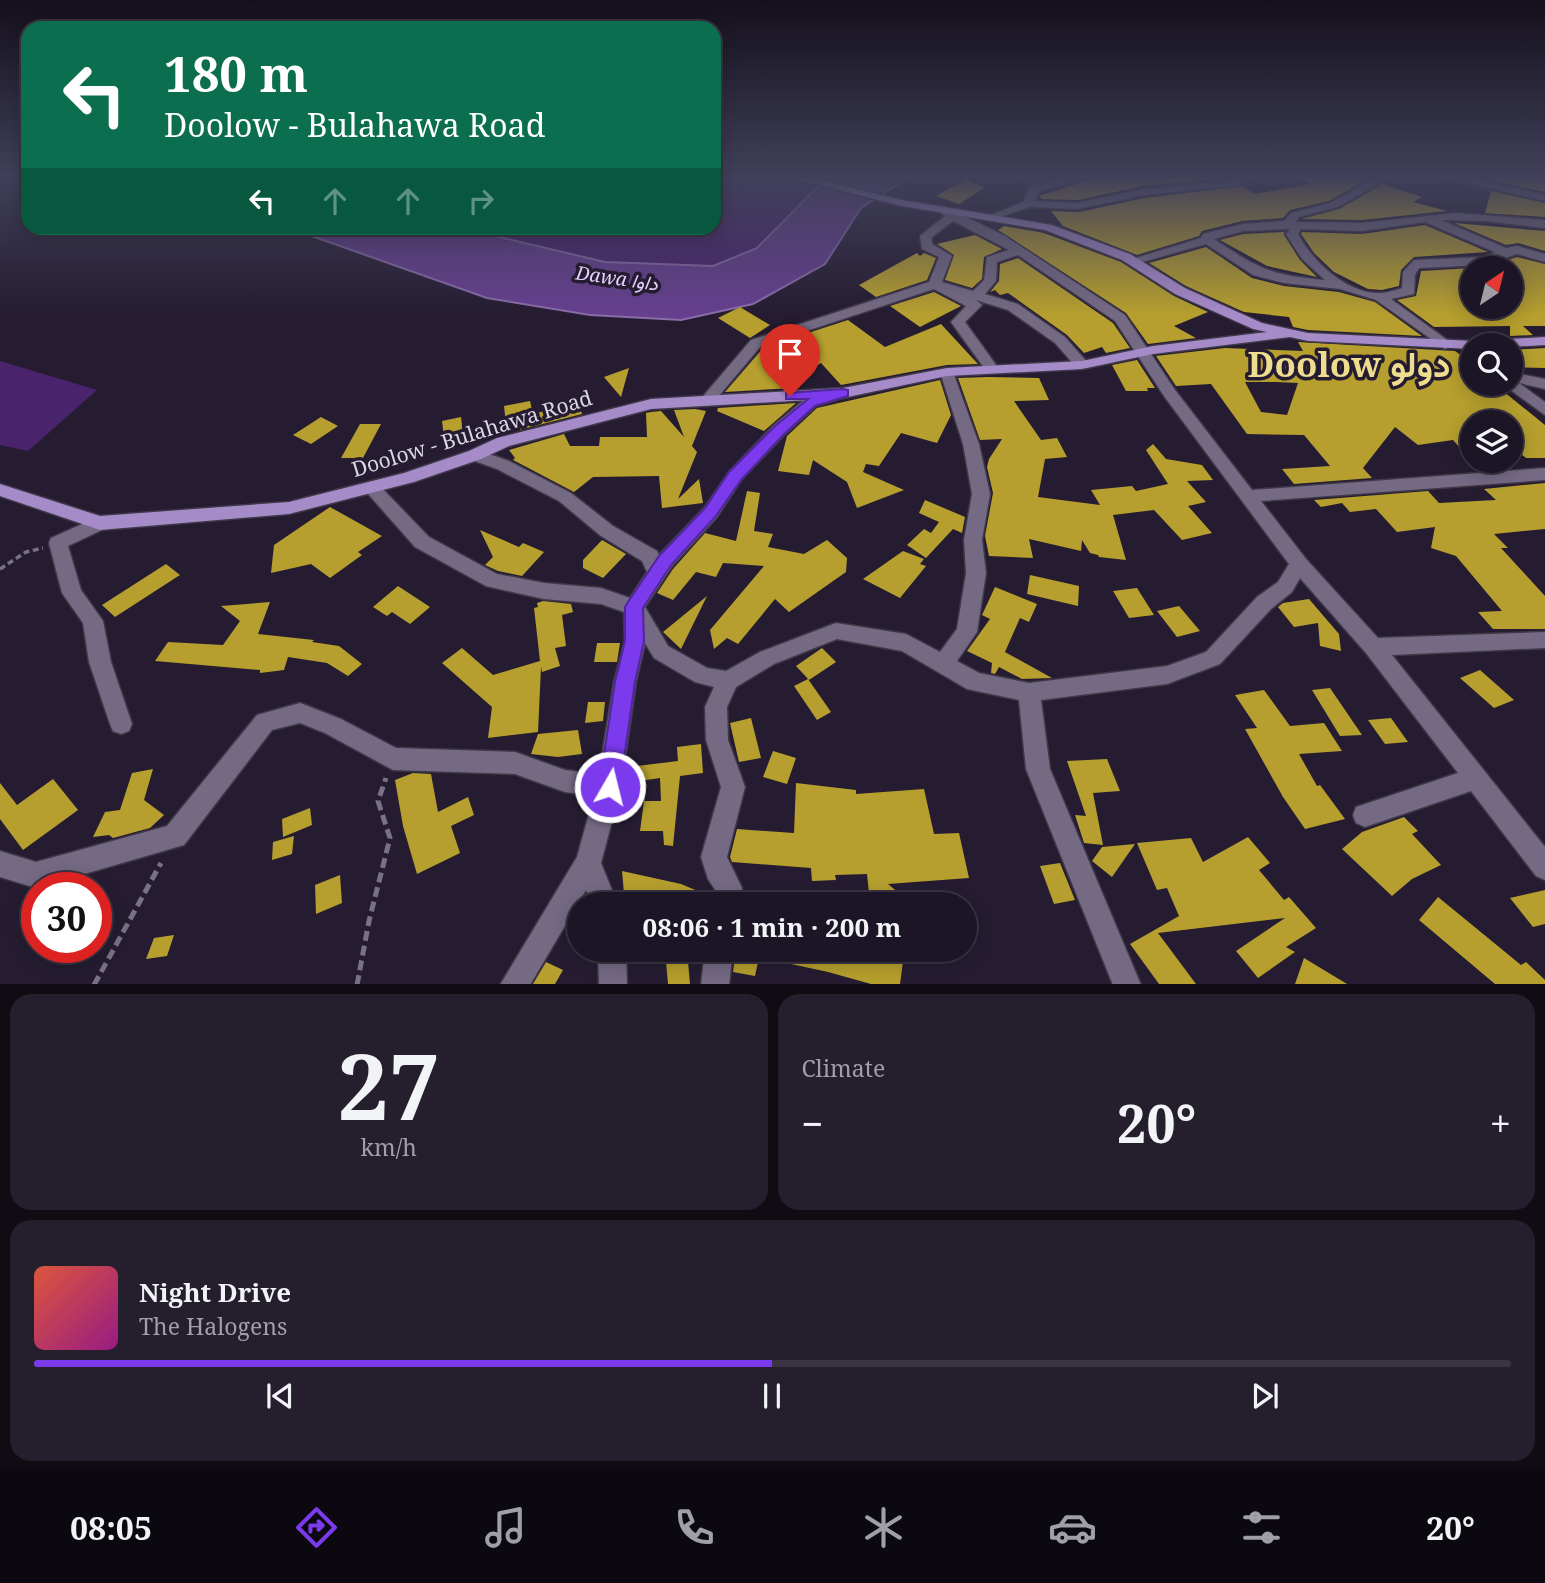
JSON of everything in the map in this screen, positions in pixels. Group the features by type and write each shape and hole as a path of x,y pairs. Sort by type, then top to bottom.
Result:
{"main road":[{"path":"1019,223 1070,234 1132,261 1180,291 1226,313 1287,334 1460,346"},
{"name":"Doolow - Bulahawa Road","path":"0,490 100,523 289,508 408,478 475,455 503,442 651,404 843,393 947,372 1082,365 1208,342 1287,334"},
{"path":"1523,343 1545,341"}],"street":[{"path":"935,284 946,256 926,246 926,236 939,223"},
{"path":"968,223 1001,239 1120,318 1169,393 1299,564 1373,647 1545,867"},
{"path":"1208,240 1207,237 1220,231 1289,223"},
{"path":"1261,227 1364,227 1392,223"},
{"path":"1437,223 1505,252"},
{"path":"1297,227 1292,234 1296,244 1339,285"},
{"path":"1132,261 1208,240 1226,250 1233,259 1269,276 1339,285 1380,298 1409,291 1407,277 1412,267 1418,263 1486,261 1505,252 1517,250 1545,258"},
{"path":"976,296 990,281 991,260 1019,251"},
{"path":"935,284 975,305 958,322 992,369"},
{"path":"707,401 756,343 935,284 1013,307 1060,340 1082,365"},
{"path":"1380,298 1445,345"},
{"path":"942,665 967,632 976,573 974,540 981,494 971,444 947,372"},
{"path":"1523,379 1545,384"},
{"path":"515,984 588,863 610,787 625,682 635,641 634,607 657,572 711,512 735,476 779,430 810,403 843,393"},
{"path":"1523,393 1545,410"},
{"path":"475,455 503,465 565,498 607,531 650,556 657,572"},
{"path":"1249,496 1545,474"},
{"path":"370,487 422,542 493,581 544,591 601,596 634,607 661,652 703,676 728,681"},
{"path":"100,523 58,544 72,593 93,621 100,662 121,724"},
{"path":"729,892 730,888 717,870 714,857 733,787 718,740 716,707 728,681 767,658 836,631 906,643 975,682 1029,692 1167,675 1213,658 1264,603 1285,587 1299,564"},
{"path":"1373,647 1545,640"},
{"path":"1029,692 1038,769 1127,984"},
{"path":"0,864 36,875 175,836 265,722 300,713 333,726 393,760 515,763 565,781 610,787"},
{"path":"1365,815 1475,779"},
{"path":"588,863 600,892"},
{"path":"613,962 614,984"},
{"path":"715,984 718,962"}],"path":[{"path":"0,569 26,552 58,544"},
{"path":"357,984 369,921 390,838 377,801 393,760"},
{"path":"95,984 137,911 175,836"}],"shaded area":[{"path":"721,223 780,223 757,248 713,266 605,262 491,235 721,235"},
{"path":"0,361 97,390 28,451 0,445"}],"water":[{"name":"Dawa داوا","path":"782,223 851,223 825,264 753,304 681,320 590,315 487,298 309,235 491,235 605,262 713,266 757,248"}],"building":[{"path":"1061,223 1234,223 1202,231 1199,236 1137,255"},
{"path":"1454,223 1545,231 1545,251 1518,243 1506,245"},
{"path":"1425,225 1488,252 1414,257 1401,270 1399,286 1382,290 1368,289 1334,272 1314,253 1301,234 1362,234"},
{"path":"1004,226 1044,233 1121,262 1174,296 1208,312 1174,326 1196,338 1148,344 1126,313 998,230"},
{"path":"1284,232 1300,260 1317,277 1267,266 1220,240 1243,234"},
{"path":"975,235 1002,249 984,257 982,279 972,288 945,280 954,255 937,244"},
{"path":"1206,247 1252,278 1284,286 1339,292 1375,302 1422,336 1293,327 1289,317 1244,312 1186,286 1149,263"},
{"path":"917,253 920,256 924,253 936,258 927,280 876,297 859,285"},
{"path":"1018,258 1113,323 1130,348 1106,353 1102,347 1084,353 1067,335 1008,293 1000,295 995,290 990,292 999,281 1000,264"},
{"path":"1523,258 1545,264 1545,326 1523,326 1533,335 1523,335 1523,333 1510,333 1510,326 1434,327 1397,300 1416,296 1421,271 1460,269 1460,319 1523,319"},
{"path":"934,292 961,306 920,327 890,306"},
{"path":"740,307 770,325 750,338 718,318"},
{"path":"848,320 885,347 941,324 978,364 947,365 841,385 821,363 812,368 777,343"},
{"path":"1298,342 1455,351 1460,355 1460,396 1509,396 1545,425 1545,458 1523,456 1523,410 1460,410 1460,448 1453,440 1418,445 1395,427 1363,468 1372,478 1294,484 1282,469 1330,466 1304,435 1247,434 1211,384 1176,386 1156,356 1225,348 1303,351","holes":["1245,382 1298,383 1287,415 1261,412"]},
{"path":"774,344 794,388 725,392 763,348"},
{"path":"1545,348 1545,368 1523,367 1523,349"},
{"path":"1137,360 1155,388 1147,388 1148,391 1126,391 1112,365"},
{"path":"629,368 621,397 604,377"},
{"path":"958,378 1039,378 1049,400 1014,401 1041,440 1057,438 1067,457 1045,459 1038,497 1100,505 1091,490 1132,486 1136,491 1168,484 1146,450 1153,444 1166,459 1202,465 1213,480 1187,481 1206,502 1188,506 1212,533 1182,540 1154,510 1113,515 1126,560 1099,557 1090,553 1082,540 1081,551 1029,539 1033,558 989,556 985,536 993,493 987,467 1002,439 980,440"},
{"path":"940,380 951,415 937,443 901,433 879,466 866,464 863,472 904,490 857,508 847,482 813,460 809,475 778,471 787,436 817,408"},
{"path":"530,401 533,414 579,402 582,414 507,433 504,406"},
{"path":"796,403 764,431 717,411 718,408"},
{"path":"674,410 706,411 692,446 697,452 678,499 699,479 703,503 662,508 659,476 593,477 574,492 513,460 515,458 509,450 564,434 570,446 599,446 600,437 647,437 646,413 661,411 684,437"},
{"path":"321,417 338,426 311,444 293,435"},
{"path":"461,417 464,442 445,446 442,421"},
{"path":"360,424 381,424 363,458 341,458"},
{"path":"1545,483 1545,529 1494,534 1508,548 1501,548 1545,596 1545,629 1493,629 1478,612 1502,611 1456,556 1431,548 1435,527 1397,532 1376,509 1350,512 1342,503 1321,507 1314,500 1428,491 1439,503 1496,500 1484,489"},
{"path":"747,491 760,493 754,531 773,534 768,547 804,554 827,540 847,558 846,572 789,612 775,599 738,644 727,638 714,649 710,630 764,566 723,563 716,577 696,572 673,600 657,593 673,569 705,533 736,541"},
{"path":"925,500 965,517 962,533 953,529 926,558 907,545 924,529 931,533 939,522 919,513"},
{"path":"330,507 382,536 358,552 362,555 330,578 311,564 271,573 274,545"},
{"path":"480,530 519,547 523,543 544,552 522,576 498,571 485,565 493,557"},
{"path":"602,540 626,554 603,578 583,568 583,560"},
{"path":"903,551 924,559 920,564 926,566 900,598 863,579"},
{"path":"166,564 180,575 115,617 102,605"},
{"path":"1030,575 1079,586 1078,606 1027,594"},
{"path":"398,586 430,607 410,624 392,612 387,616 373,607"},
{"path":"995,587 1037,604 1029,622 1020,618 1005,652 1052,678 1022,679 999,667 995,674 991,673 992,663 967,651 990,619 982,615"},
{"path":"1137,588 1154,615 1129,618 1113,591"},
{"path":"707,596 681,649 663,632"},
{"path":"1309,599 1339,634 1341,651 1320,646 1318,623 1294,627 1278,607 1283,603"},
{"path":"543,601 571,604 573,612 562,615 566,646 555,648 560,666 542,672 541,667 538,732 488,738 492,707 442,663 462,648 493,675 540,661 534,608 538,607 537,603"},
{"path":"270,602 258,634 314,640 312,642 339,646 362,664 348,676 327,663 288,657 284,670 260,673 260,670 155,661 168,642 223,645 240,621 221,606"},
{"path":"1179,606 1200,631 1177,637 1157,611"},
{"path":"597,643 620,643 617,662 594,662"},
{"path":"822,648 836,662 809,680 796,666"},
{"path":"1480,670 1514,700 1494,708 1460,678"},
{"path":"808,679 831,712 817,720 794,686"},
{"path":"1330,688 1362,735 1340,736 1312,690"},
{"path":"1264,690 1290,726 1324,723 1342,751 1299,754 1317,786 1320,785 1345,819 1305,829 1283,797 1245,729 1257,728 1235,695"},
{"path":"588,702 605,702 603,721 585,723"},
{"path":"751,718 761,758 739,762 730,723"},
{"path":"1391,718 1408,742 1385,744 1368,720"},
{"path":"578,730 582,754 558,757 531,754 538,734"},
{"path":"701,744 703,773 680,776 673,846 664,845 663,831 640,831 644,801 661,801 660,778 639,781 637,766 678,761 677,747"},
{"path":"773,751 796,758 787,784 763,777"},
{"path":"1107,759 1120,791 1093,793 1103,845 1084,843 1075,815 1086,816 1067,761"},
{"path":"153,769 144,800 164,815 150,828 113,838 109,835 93,837 105,812 120,810 132,773"},
{"path":"413,773 431,774 438,812 468,797 474,815 451,826 460,853 417,874 403,826 395,780"},
{"path":"53,779 78,810 23,850 0,819 0,783 17,805"},
{"path":"796,783 856,790 856,794 924,789 934,834 959,833 969,878 888,884 898,892 869,892 867,874 835,875 836,880 812,881 811,868 732,862 730,857 737,829 794,833"},
{"path":"310,808 312,825 283,837 282,819"},
{"path":"1404,817 1418,831 1412,834 1441,865 1412,879 1392,896 1342,849 1362,832"},
{"path":"294,836 292,854 272,860 273,842"},
{"path":"1248,837 1270,863 1259,870 1284,900 1289,897 1316,928 1286,947 1295,952 1258,978 1236,951 1285,918 1158,933 1196,984 1159,984 1130,944 1179,916 1167,888 1157,890 1137,843 1191,838 1203,862"},
{"path":"1135,844 1112,877 1092,861 1102,847"},
{"path":"1060,863 1075,900 1054,904 1040,866"},
{"path":"622,871 681,884 700,892 624,892"},
{"path":"340,875 342,903 316,914 315,885"},
{"path":"1545,890 1545,924 1533,927 1510,898"},
{"path":"1438,897 1521,965 1526,962 1545,980 1545,984 1495,984 1419,920"},
{"path":"174,935 167,956 146,959 154,938"},
{"path":"1304,958 1347,984 1295,984"},
{"path":"546,962 563,970 555,984 533,984"},
{"path":"666,962 688,962 690,984 668,984"},
{"path":"734,962 758,962 755,976 733,972"},
{"path":"782,962 903,962 900,984 871,984"}],"district":[{"name":"Doolow دولو","path":"1349,365"}],"route":[{"path":"610,787 625,682 635,641 634,607 665,561 711,512 735,476 779,430 810,403 843,393 790,396"}]}
